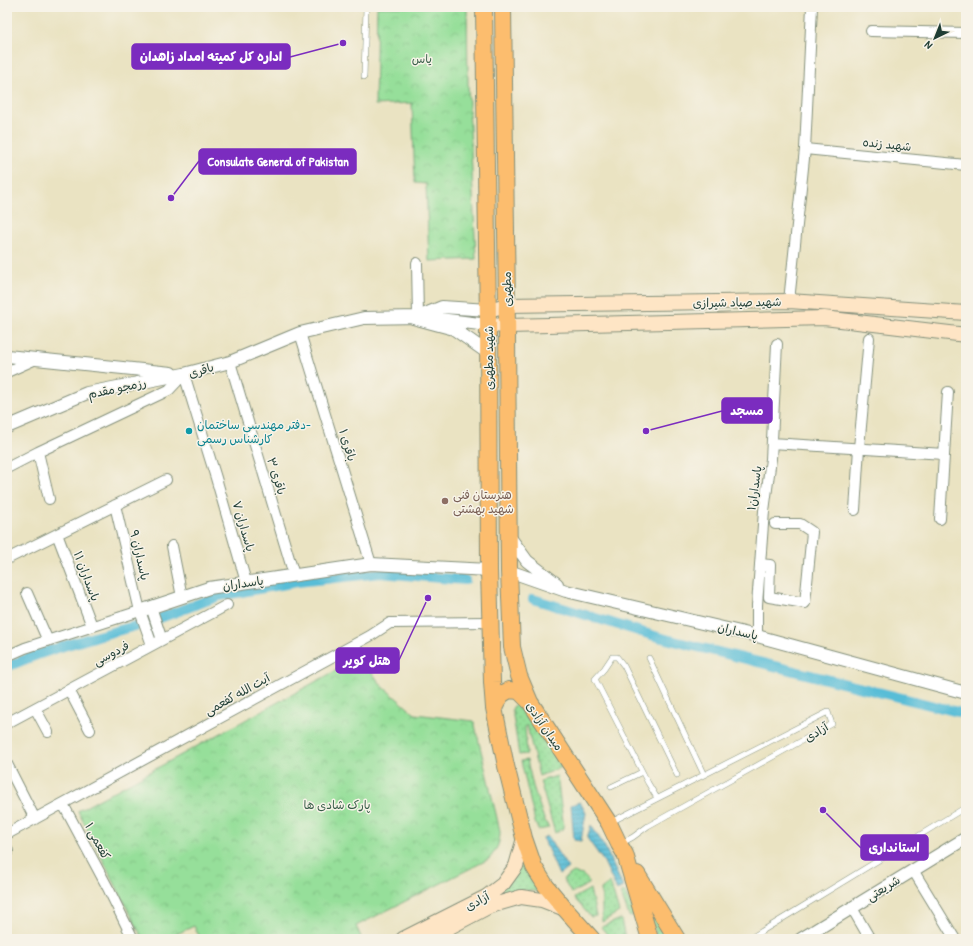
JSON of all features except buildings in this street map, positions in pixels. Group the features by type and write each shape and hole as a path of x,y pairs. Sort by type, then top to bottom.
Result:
{"main road":[{"name":"شهید مطهری","path":"484,7 488,318 489,570 494,708"},
{"name":"مطهری","path":"503,7 506,317 508,326 506,335 509,571"},
{"name":"شهید صیاد شیرازی","path":"488,318 507,305 789,301 966,313"},
{"name":"شهید صیاد شیرازی","path":"488,318 508,326 824,318 966,335"},
{"path":"489,570 509,571 512,647 519,676 530,702"},
{"name":"میدان آزادی","path":"494,708 502,695 509,690 519,691 530,702 609,823 622,849 650,939"},
{"path":"494,708 506,766 524,838 534,867 546,886 592,939"},
{"name":"آزادی","path":"403,939 486,897 503,884 516,866 524,838"},
{"path":"622,849 677,939"},
{"name":"آزادی","path":"428,939 490,906 521,896 542,900 565,909"}],"street":[{"path":"789,301 804,149 812,7"},
{"path":"871,31 966,33"},
{"name":"شهید زنده","path":"804,149 966,165"},
{"path":"415,317 417,263"},
{"path":"415,317 442,307 488,318"},
{"path":"415,317 454,329 488,353"},
{"name":"باقری","path":"7,468 169,390 184,374 230,362 300,333 364,318 415,317"},
{"name":"باقری ۱","path":"300,333 371,564"},
{"path":"855,510 869,338"},
{"name":"پاسداران۱","path":"757,636 756,615 764,511 771,458 777,344"},
{"path":"7,356 184,374"},
{"path":"7,372 36,359"},
{"name":"باقری ۳","path":"230,362 294,575"},
{"name":"رزمجو مقدم","path":"7,427 87,393 184,374"},
{"name":"پاسداران ۷","path":"184,374 246,582"},
{"path":"940,519 948,392"},
{"path":"772,442 944,454"},
{"path":"38,452 49,499"},
{"path":"7,560 166,480"},
{"name":"پاسداران ۹","path":"115,505 158,641"},
{"path":"760,564 770,565 769,597 805,603 812,532 800,524 775,524"},
{"name":"پاسداران ۱۱","path":"57,534 92,626"},
{"path":"509,536 527,561 566,591"},
{"path":"172,546 182,597"},
{"name":"پاسداران","path":"7,656 26,648 209,588 371,564 489,570"},
{"name":"پاسداران","path":"509,571 566,591 757,636 966,693"},
{"path":"27,593 48,641"},
{"name":"فردوسی","path":"7,723 226,605"},
{"name":"آیت الله کفعمی","path":"7,834 370,636 390,623 491,622"},
{"path":"69,690 90,730"},
{"path":"35,708 48,732"},
{"path":"9,768 35,819"},
{"name":"کفعمی ۱","path":"63,804 110,890 133,939"},
{"name":"شریعتی","path":"801,939 966,838"},
{"path":"913,870 955,939"},
{"path":"852,908 870,939"}],"lane":[{"path":"364,76 366,7"},
{"path":"657,798 642,772 595,679 604,670 612,657 617,657 624,666 677,775"},
{"path":"649,658 704,775"},
{"name":"آزادی","path":"609,823 828,712 832,724 648,826 633,837 622,849"},
{"path":"611,787 642,772"},
{"path":"749,939 966,807"}],"green space":[{"name":"یاس","path":"377,7 467,7 468,84 476,259 429,261 426,184 415,183 412,103 375,105"},
{"name":"پارک شادی ها","path":"361,657 381,685 415,714 474,721 500,831 499,843 489,859 356,926 361,937 357,939 201,939 194,926 166,939 143,939 78,811"},
{"path":"517,703 520,703 524,707 562,767 539,776 527,726 525,726 527,754 519,755 512,709"},
{"path":"527,760 533,786 544,819 549,828 538,830 535,822 521,761"},
{"path":"557,776 564,828 555,833 540,781"},
{"path":"523,858 535,884 542,893 523,890 507,893 495,898"},
{"path":"574,872 583,875 589,881 589,884 571,893 563,879"},
{"path":"610,882 619,912 602,922 601,889"},
{"path":"590,889 596,916 591,917 574,898"},
{"path":"640,890 668,939 658,939"},
{"path":"624,891 634,912 633,916 630,917 621,894"},
{"path":"621,919 625,939 611,939 601,927"}],"water":[{"path":"580,802 586,813 581,841 574,840 571,805"},
{"path":"591,825 605,847 623,887 617,890 604,862 587,838"},
{"path":"547,836 568,868 559,875 543,838"}],"waterway":[{"path":"149,622 219,596 297,582 380,573 465,580"},
{"path":"533,599 658,637 966,714"},
{"path":"7,667 56,649 139,625"}],"place":[{"name":"اداره کل کمیته امداد زاهدان","path":"343,43"},
{"name":"Consulate General of Pakistan","path":"171,198"},
{"name":"دفتر مهندسی ساختمان- کارشناس رسمی","path":"189,431"},
{"name":"مسجد","path":"646,431"},
{"name":"هنرستان فنی شهید بهشتی","path":"445,501"},
{"name":"هتل کویر","path":"428,598"},
{"name":"استانداری","path":"823,810"}]}
